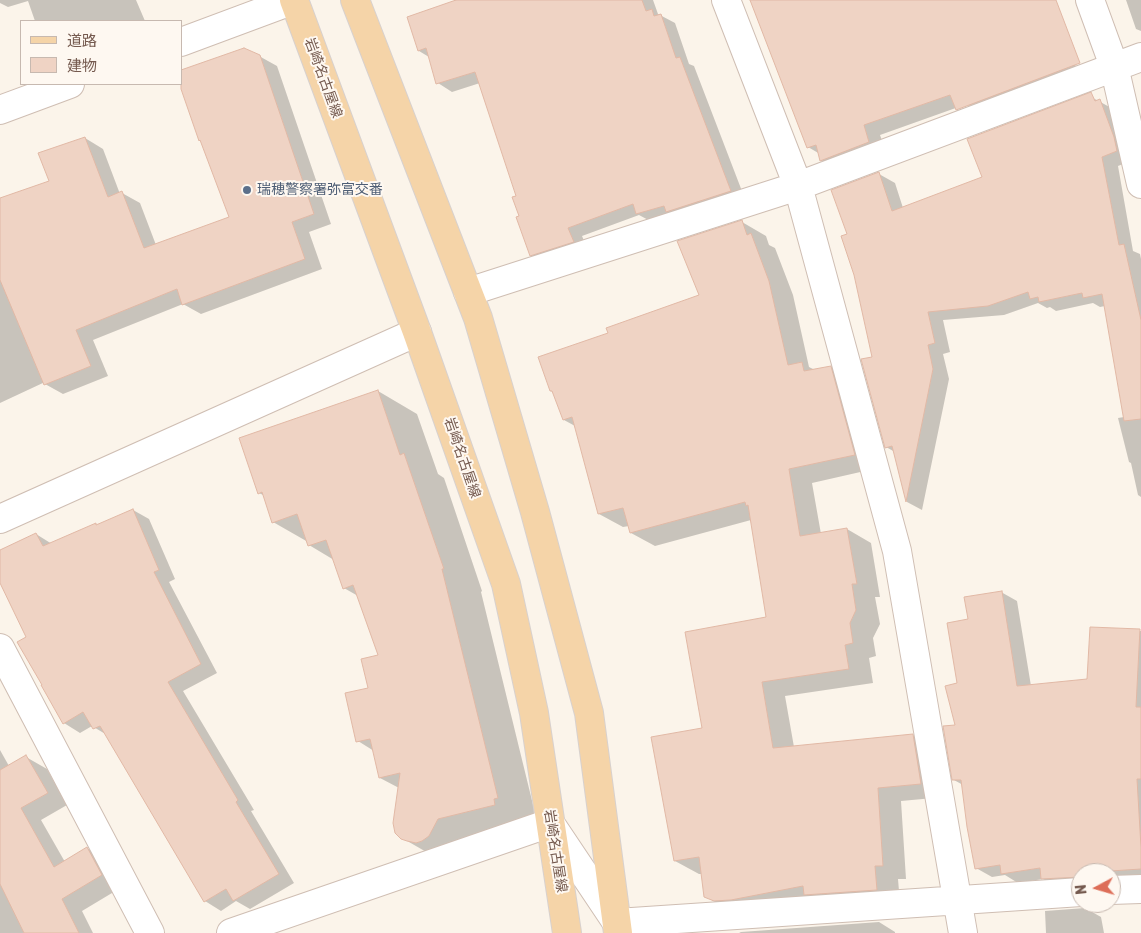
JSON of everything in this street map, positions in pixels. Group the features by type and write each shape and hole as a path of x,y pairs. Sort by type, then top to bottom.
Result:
{"main road":[{"name":"岩崎名古屋線","path":"294,0 417,332 506,584 534,713 567,933"},
{"path":"356,0 478,318 535,512 589,713 618,928"}],"street":[{"path":"182,42 294,0"},
{"path":"726,0 798,186 897,552 963,933"},
{"path":"1090,0 1114,66 1141,184"},
{"path":"468,292 798,186 1141,57"},
{"path":"0,110 67,85"},
{"path":"0,519 417,332"},
{"path":"0,648 150,933"},
{"path":"231,933 550,823 618,928 1071,893"},
{"path":"1121,889 1141,888"}],"building":[{"path":"456,0 642,0 646,11 652,9 654,16 661,14 676,58 680,57 731,191 666,212 664,206 636,214 633,204 568,228 574,242 530,256 516,217 519,216 512,197 516,196 475,72 436,84 426,48 418,51 407,17"},
{"path":"750,0 1056,0 1080,63 956,110 950,95 864,125 869,142 820,161 816,145 807,148"},
{"path":"244,48 260,55 314,214 292,222 305,259 182,305 177,289 76,330 91,366 44,385 0,280 0,198 49,181 38,153 85,137 108,197 122,191 144,248 229,217 181,89 182,70"},
{"path":"1091,92 1095,101 1100,99 1117,151 1102,157 1119,245 1124,244 1141,320 1141,419 1124,421 1102,294 1083,298 1082,293 1039,302 1038,297 1030,299 1028,292 988,306 928,312 935,343 928,345 933,369 906,502 892,446 885,448 861,359 872,357 854,275 841,236 847,234 831,190 879,172 892,211 982,177 967,139"},
{"path":"742,220 747,235 751,233 769,281 788,365 802,362 804,371 831,366 855,455 789,469 800,536 847,528 857,584 852,584 856,610 850,623 853,643 845,645 849,669 762,682 773,748 913,734 921,784 878,788 883,866 875,866 877,890 804,895 803,886 731,900 714,901 704,897 699,857 674,861 651,737 702,728 685,632 766,617 748,505 746,506 745,502 630,533 623,508 598,514 572,417 563,420 538,357 608,333 606,328 699,295 677,241"},
{"path":"378,390 400,455 404,453 444,569 442,569 498,798 494,799 495,805 438,819 429,836 416,843 401,839 395,833 393,823 400,773 379,778 370,739 356,742 345,693 368,688 361,659 378,655 353,585 343,589 326,540 308,546 297,514 272,523 262,492 258,494 239,438"},
{"path":"133,509 159,570 154,572 201,664 168,682 238,800 236,802 279,874 233,901 226,889 204,902 100,726 93,729 83,712 63,724 17,642 26,637 0,583 0,550 36,533 43,546"},
{"path":"1002,591 1017,686 1087,679 1090,627 1140,629 1136,707 1141,707 1141,779 1137,779 1141,869 1121,870 1121,863 1071,863 1071,878 1041,879 1040,868 1001,874 1000,865 975,869 961,780 952,780 943,726 955,725 945,686 957,683 947,623 968,619 964,597"},
{"path":"26,755 48,793 21,808 54,867 87,847 102,875 62,899 79,933 24,933 0,884 0,770"}],"place":[{"name":"瑞穂警察署弥富交番","path":"247,190"}]}
